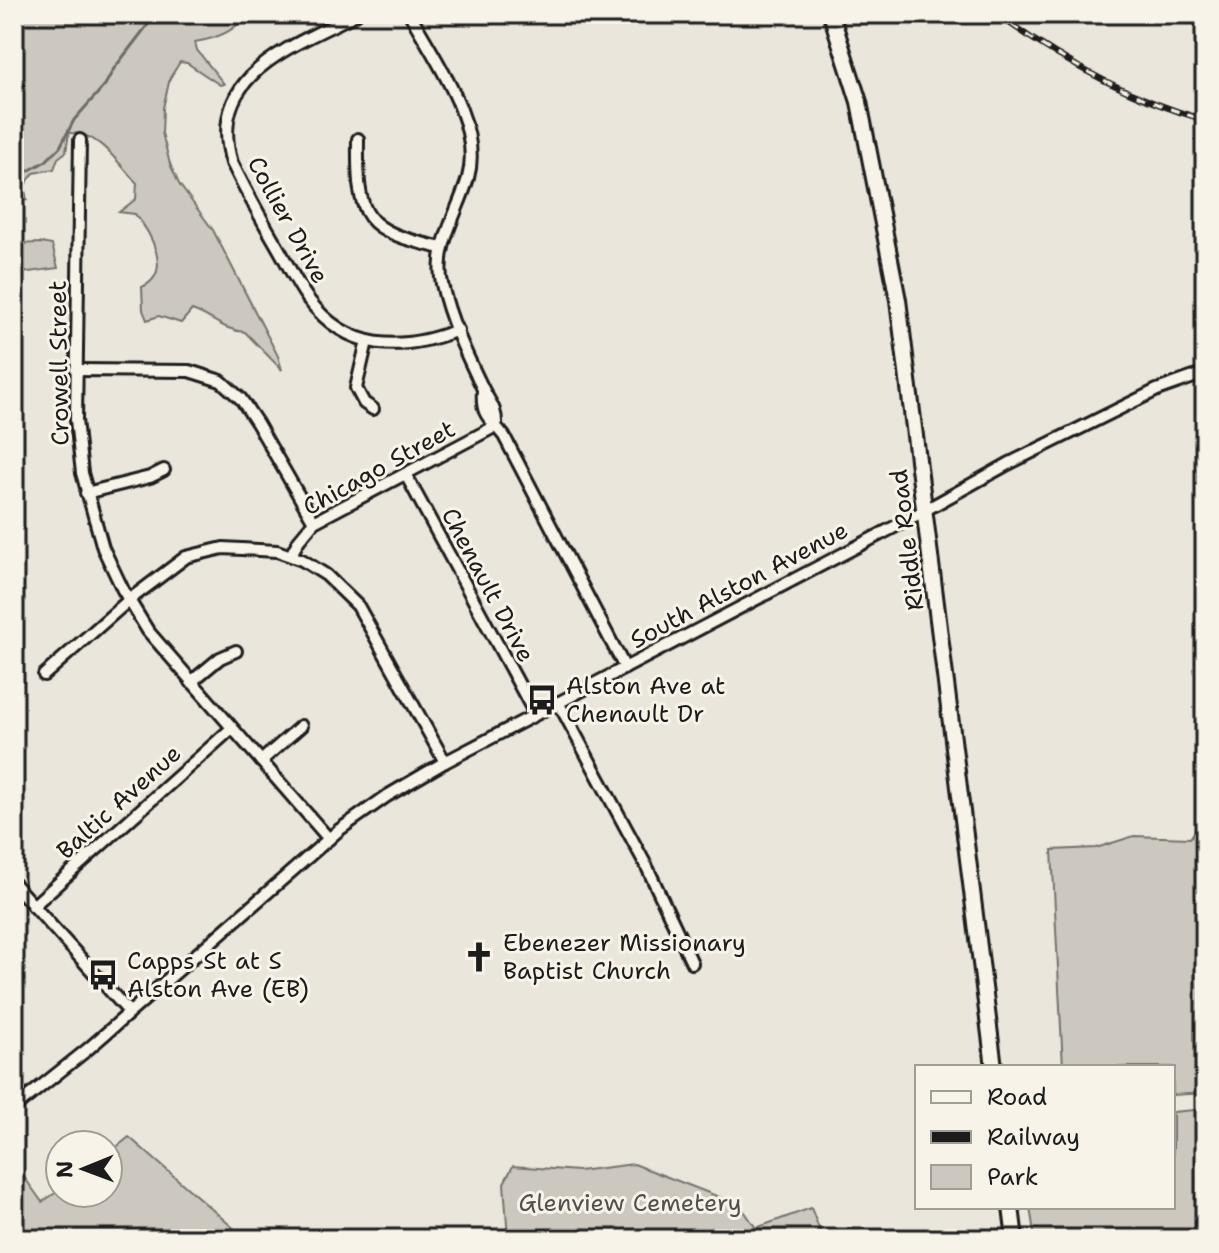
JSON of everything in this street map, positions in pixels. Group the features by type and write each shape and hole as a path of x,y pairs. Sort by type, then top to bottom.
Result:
{"main road":[{"name":"Riddle Road","path":"831,14 854,82 872,157 898,300 994,1065"},
{"path":"1011,1209 1015,1239"}],"street":[{"name":"Collier Drive","path":"356,14 257,68 236,97 228,144 239,177 305,295 336,327 367,341 384,344 415,344 458,330"},
{"path":"410,14 461,109 469,132 471,162 442,248 442,285 483,390 492,400 497,414 496,426 625,668"},
{"path":"582,14 620,17 651,14"},
{"path":"358,139 358,189 373,221 390,235 442,248"},
{"name":"Crowell Street","path":"80,140 76,370 78,445 86,493 103,548 148,631 329,839"},
{"path":"367,341 356,388 364,403 373,409"},
{"path":"76,370 189,371 221,381 241,399 257,423 314,522"},
{"name":"South Alston Avenue","path":"14,1108 77,1059 329,839 387,796 535,714 1122,406 1205,373"},
{"name":"Chicago Street","path":"291,555 314,522 496,426"},
{"path":"86,493 150,477 164,470"},
{"name":"Chenault Drive","path":"406,475 535,714"},
{"path":"44,675 129,600 186,557 223,548 277,551 291,555 326,575 358,606 445,762"},
{"path":"191,682 220,658 236,651"},
{"path":"558,702 648,869 692,963"},
{"path":"261,761 301,726"},
{"name":"Baltic Avenue","path":"33,906 231,729"},
{"path":"14,884 129,1012"}],"green space":[{"path":"14,14 246,14 224,34 195,42 197,50 224,84 220,85 187,63 180,62 170,78 163,108 162,133 179,184 213,230 278,356 282,370 245,332 230,329 192,310 181,323 159,316 147,320 143,310 142,287 152,281 157,272 156,252 135,214 119,212 136,199 137,183 99,143 80,134 69,133 66,152 58,158 54,169 34,173 24,186 27,200 14,201"},
{"path":"14,244 52,245 58,268 14,274"},
{"path":"1205,817 1205,1093 1175,1095 1175,1065 1063,1065 1052,850 1096,848 1134,836 1190,838"},
{"path":"1205,1109 1205,1239 1035,1239 1030,1209 1175,1209 1175,1112"},
{"path":"129,1137 246,1239 14,1239 14,1163 44,1201 44,1209 124,1209 124,1141"},
{"name":"Glenview Cemetery","path":"634,1164 740,1205 756,1228 811,1208 823,1239 508,1239 504,1183 513,1166 578,1171"}],"waterway":[{"path":"14,179 46,161 60,147 74,120 105,85 156,14"}],"railway":[{"path":"997,14 1045,47 1096,76 1150,101 1205,120"}],"place":[{"name":"Alston Ave at Chenault Dr","path":"542,700"},
{"name":"Ebenezer Missionary Baptist Church","path":"479,957"},
{"name":"Capps St at S Alston Ave (EB)","path":"103,975"}]}
